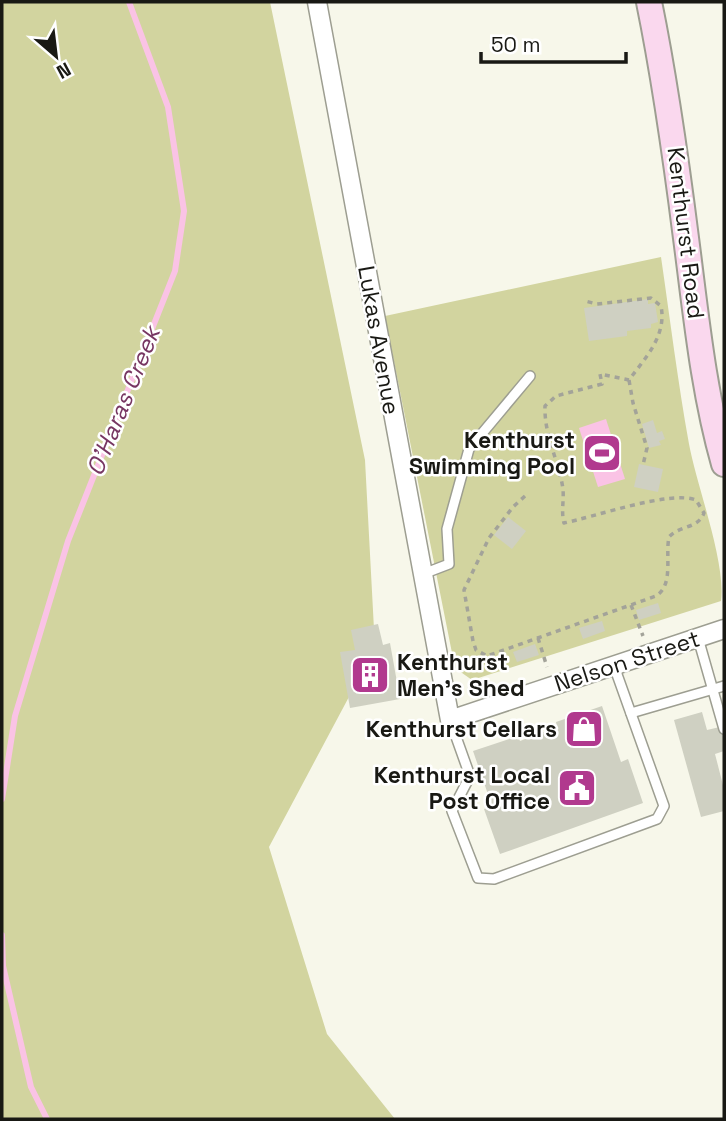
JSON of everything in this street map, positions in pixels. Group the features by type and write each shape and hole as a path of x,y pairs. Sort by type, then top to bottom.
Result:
{"street":[{"name":"Lukas Avenue","path":"317,2 450,720"},
{"name":"Kenthurst Road","path":"649,2 671,115 702,366 712,421 724,464"},
{"name":"Nelson Street","path":"450,720 724,629"}],"lane":[{"path":"423,574 449,564 447,529 469,449 530,376"},
{"path":"698,638 724,729"},
{"path":"450,720 470,776 452,811 478,878 494,879 657,818 664,806 614,666"},
{"path":"631,713 724,686"}],"path":[{"path":"585,301 597,304 651,298 661,306 663,314 659,336 629,380 632,403 647,448 643,465"},
{"path":"663,314 669,313"},
{"path":"525,496 489,538 464,590 476,650 487,656 663,592 666,584 669,537 674,531 701,520 706,510 696,500 681,497 601,512 564,523 563,489 544,417 545,406 556,396 602,384 600,374 629,380"},
{"path":"631,605 643,636"},
{"path":"538,638 547,667"}],"green space":[{"path":"2,2 270,2 365,460 375,648 269,847 327,1034 395,1119 2,1119"},
{"path":"661,257 689,444 715,546 721,601 472,680 455,668 385,316"}],"shaded area":[{"name":"Kenthurst Swimming Pool","path":"606,419 625,479 598,487 579,428"}],"building":[{"path":"648,299 648,304 655,303 658,322 651,324 651,328 627,331 627,336 589,341 584,308"},
{"path":"653,420 657,433 662,431 665,439 659,441 661,445 649,448 642,424"},
{"path":"639,464 663,469 658,492 634,487"},
{"path":"508,517 526,531 512,549 494,535"},
{"path":"658,603 661,613 639,620 636,610"},
{"path":"602,621 605,631 583,639 579,628"},
{"name":"Kenthurst Men's Shed","path":"378,624 383,645 390,643 400,699 350,708 340,652 355,650 351,630"},
{"path":"535,644 539,655 517,662 513,652"},
{"path":"602,706 621,762 628,759 643,803 500,854 484,809 492,806 473,751 518,736 520,741 557,727 556,722"},
{"path":"702,712 707,730 724,726 724,751 715,754 724,789 724,811 701,817 674,720"}],"waterway":[{"name":"O'Haras Creek","path":"2,799 15,716 68,541 175,271 184,211 168,107 129,2"},
{"name":"O'Haras Creek","path":"2,935 3,966 31,1087 47,1119"}],"place":[{"name":"Kenthurst Swimming Pool","path":"602,453"},
{"name":"Kenthurst Men's Shed","path":"370,675"},
{"name":"Kenthurst Cellars","path":"584,729"},
{"name":"Kenthurst Local Post Office","path":"577,788"}]}
